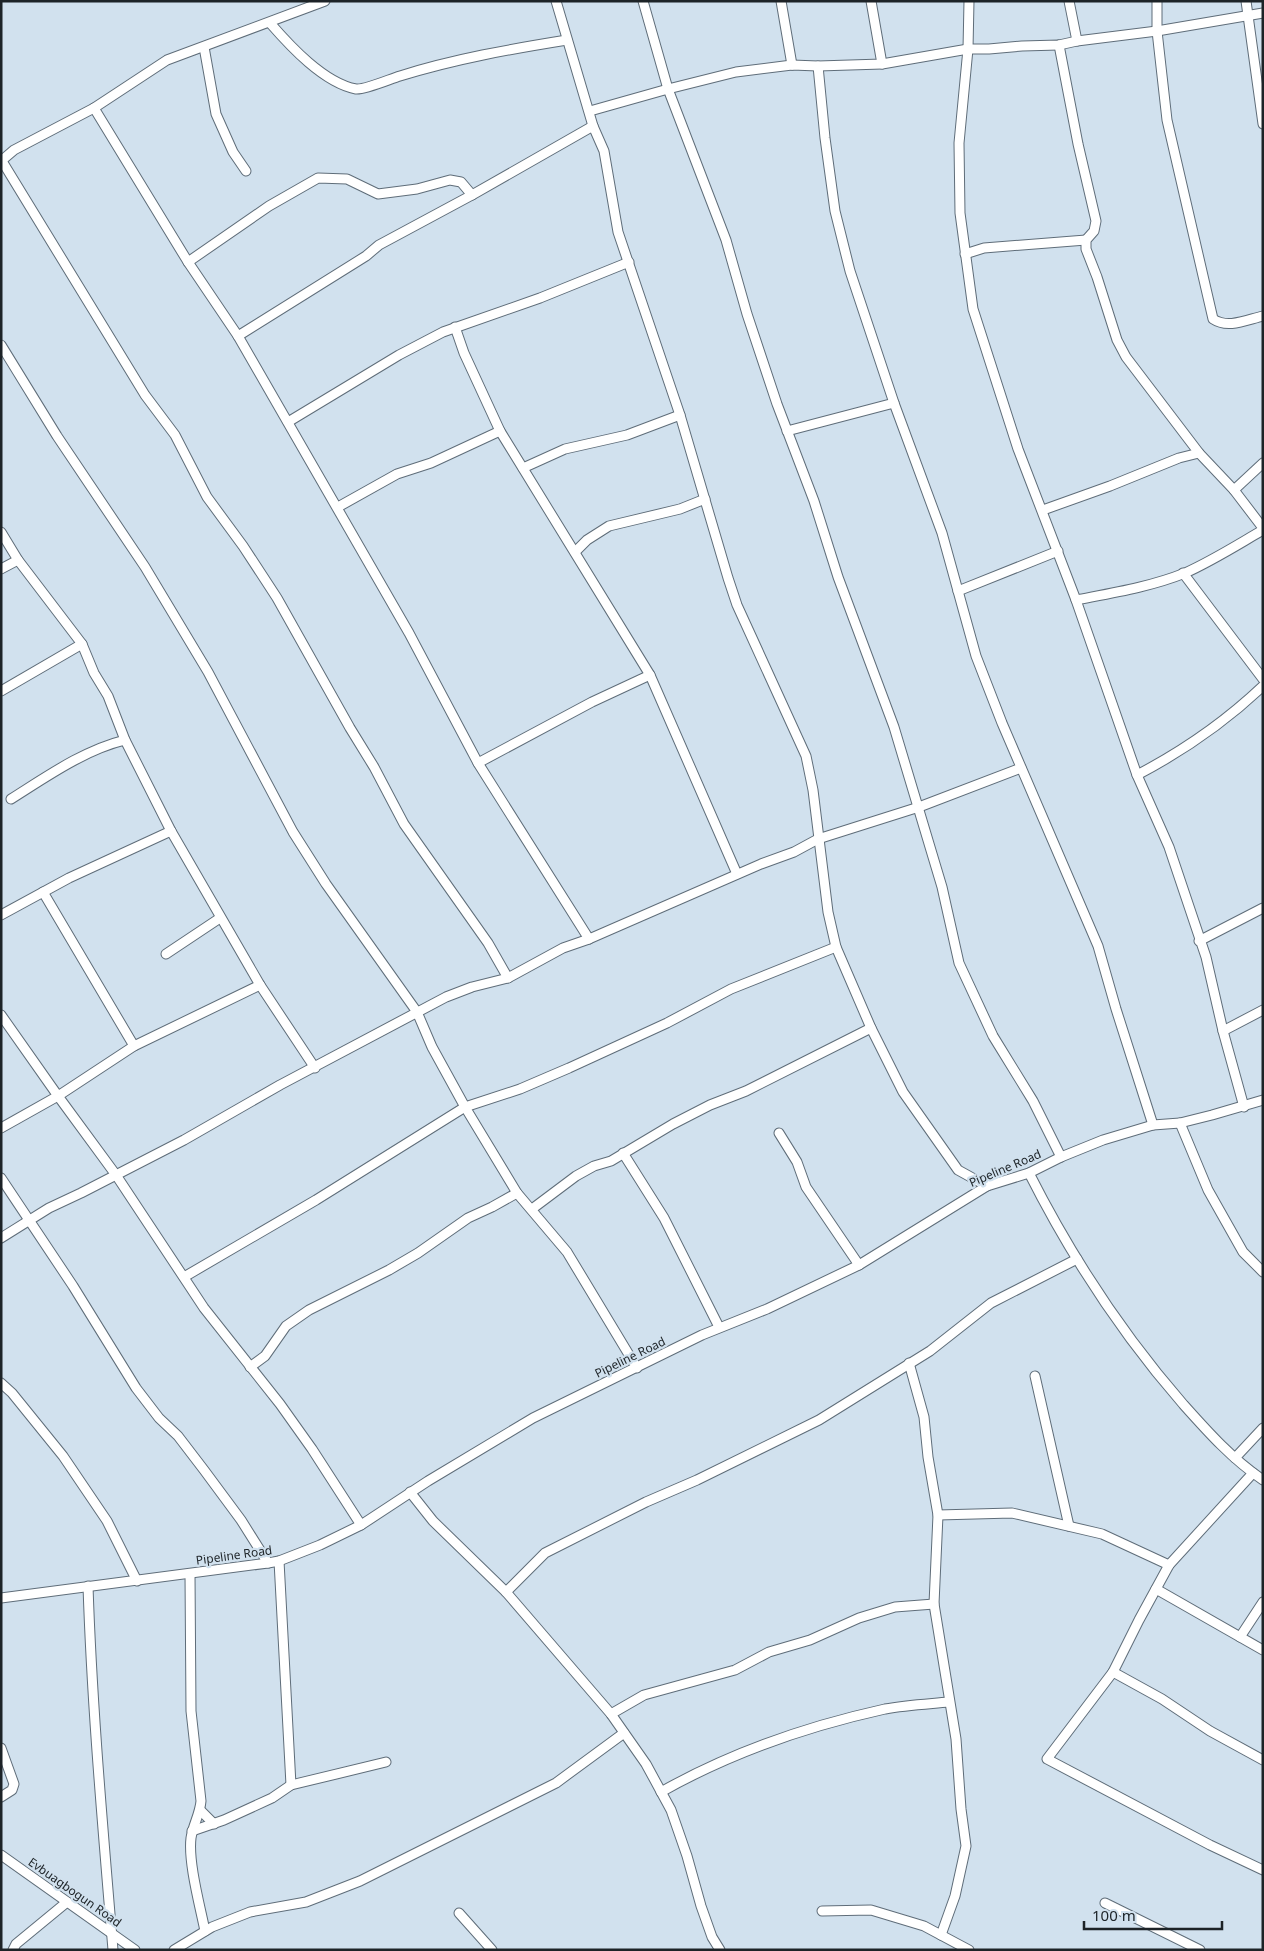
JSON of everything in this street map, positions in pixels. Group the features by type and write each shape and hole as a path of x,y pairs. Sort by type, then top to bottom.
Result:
{"street":[{"path":"325,1 167,60 94,108 14,150 2,161 145,395 175,435 207,497 278,598 350,728 374,767 404,824 488,944 508,978"},
{"path":"556,1 593,126 604,150 618,232 680,415 737,605 806,756 813,790 828,912 836,947 871,1028 903,1092 958,1170 987,1186"},
{"path":"643,1 668,88 726,240 747,314 787,431 814,501 838,576 894,726 942,888 960,963 993,1036 1033,1100 1061,1157"},
{"path":"781,1 792,65"},
{"path":"871,1 882,64"},
{"path":"968,1 968,49 959,143 960,213 973,309 1018,449 1076,600 1137,775 1169,847 1199,941 1206,957 1223,1031 1238,1078 1244,1107"},
{"path":"1068,1 1077,41"},
{"path":"1157,1 1157,31 1167,120 1213,319 1221,324 1228,325 1263,316"},
{"path":"1246,1 1263,124"},
{"path":"590,111 668,88 736,72 792,65 882,64 968,49 1059,45 1263,13"},
{"path":"270,23 295,52 343,84 358,90 410,73 484,54 567,40"},
{"path":"965,254 984,248 1086,240 1094,232 1096,221 1078,144 1059,45"},
{"path":"204,47 216,114 233,152 246,171"},
{"path":"818,66 835,211 850,271 894,403 942,533 976,656 1021,768 1098,946 1153,1125"},
{"path":"94,108 188,262 238,336 409,632 478,764 589,938"},
{"path":"238,336 366,256 379,245 593,126"},
{"path":"188,262 268,206 318,178 347,179 378,194 418,189 450,180 461,182 472,195"},
{"path":"1076,600 1144,586 1183,574 1211,560 1263,529 1234,490 1199,453 1126,357 1116,340 1097,276 1086,249 1086,240"},
{"path":"288,422 399,355 454,327 540,298 629,262"},
{"path":"454,327 500,430 650,675 737,874"},
{"path":"1,345 57,436 145,567 208,672 293,832 326,884 417,1012 432,1047 465,1107 517,1193 567,1252 637,1368"},
{"path":"787,431 894,403"},
{"path":"523,468 565,449 627,434 680,415"},
{"path":"338,507 397,474 431,463 500,430"},
{"path":"1042,510 1110,486 1179,458 1199,453"},
{"path":"1234,490 1263,462"},
{"path":"576,552 587,540 610,526 680,509 706,499"},
{"path":"1,532 18,560 82,644 94,673 108,696 125,740 171,831 260,985 315,1068"},
{"path":"958,591 1058,551"},
{"path":"1,569 18,560"},
{"path":"1183,574 1263,679"},
{"path":"1,691 82,644"},
{"path":"478,764 592,702 650,675"},
{"path":"1137,775 1170,758 1235,713 1263,686"},
{"path":"10,799 87,754 107,744 125,740"},
{"path":"1,1238 49,1208 243,1108 280,1085 446,997 472,987 508,978 563,948 737,874 794,852 818,839 919,807 1021,768"},
{"path":"1,915 43,892 171,831"},
{"path":"43,892 134,1046"},
{"path":"1199,941 1263,908"},
{"path":"166,954 220,918"},
{"path":"184,1277 316,1200 465,1107 520,1089 569,1068 667,1023 731,989 836,947"},
{"path":"1,1128 58,1096 134,1046 260,985"},
{"path":"1223,1031 1263,1010"},
{"path":"1,1014 116,1175 204,1308 280,1404 312,1449 360,1525"},
{"path":"532,1209 576,1176 594,1166 611,1161 622,1153 710,1105 746,1090 871,1028"},
{"name":"Pipeline Road","path":"1,1598 268,1563 279,1561 320,1545 360,1525 410,1492 533,1418 719,1327 767,1309 859,1265 987,1186 1029,1173 1061,1157 1103,1140 1153,1125 1180,1123 1244,1107 1263,1100"},
{"path":"1180,1123 1212,1198 1243,1252 1263,1272"},
{"path":"779,1133 797,1162 806,1187 859,1265"},
{"path":"622,1153 664,1218 719,1327"},
{"path":"1029,1173 1050,1215 1092,1283 1152,1368 1218,1444 1263,1480"},
{"path":"1,1178 79,1294 136,1388 159,1418 178,1436 204,1470 241,1520 268,1563"},
{"path":"250,1366 265,1356 286,1326 309,1310 418,1254 468,1218 517,1193"},
{"path":"506,1592 545,1553 646,1502 697,1480 819,1420 930,1351 991,1303 1077,1259"},
{"path":"909,1363 924,1417 928,1457 938,1515 934,1604 956,1739 961,1809 966,1846 955,1896 941,1935"},
{"path":"1035,1376 1069,1526"},
{"path":"1,1383 12,1393 63,1456 107,1521 137,1581"},
{"path":"1235,1458 1263,1428"},
{"path":"1253,1473 1169,1565 1113,1672 1047,1759 1210,1845 1263,1870"},
{"path":"410,1492 433,1521 506,1592 611,1714 646,1764 671,1810 712,1938 720,1950"},
{"path":"938,1515 1012,1513 1102,1534 1169,1565"},
{"path":"279,1561 291,1785"},
{"path":"190,1574 191,1710 200,1793 200,1810 190,1840 194,1878 205,1931"},
{"path":"88,1586 95,1737 104,1822 113,1950"},
{"path":"1156,1589 1263,1650"},
{"path":"1240,1637 1263,1602"},
{"path":"611,1714 644,1695 735,1670 769,1652 810,1640 859,1618 895,1606 934,1604"},
{"path":"1113,1672 1162,1699 1210,1730 1263,1760"},
{"path":"661,1792 696,1772 754,1749 828,1724 887,1709 949,1702"},
{"path":"174,1950 205,1931 250,1912 306,1902 360,1881 556,1783 624,1733"},
{"path":"1,1748 14,1784 12,1790 1,1798"},
{"path":"192,1831 214,1824 272,1798 291,1785 386,1762"},
{"path":"200,1810 214,1824"},
{"name":"Evbuagbogun Road","path":"1,1855 135,1950"},
{"path":"13,1950 16,1944 67,1902"},
{"path":"1105,1903 1200,1950"},
{"path":"822,1912 871,1910 924,1926 969,1950"},
{"path":"459,1913 492,1950"}]}
